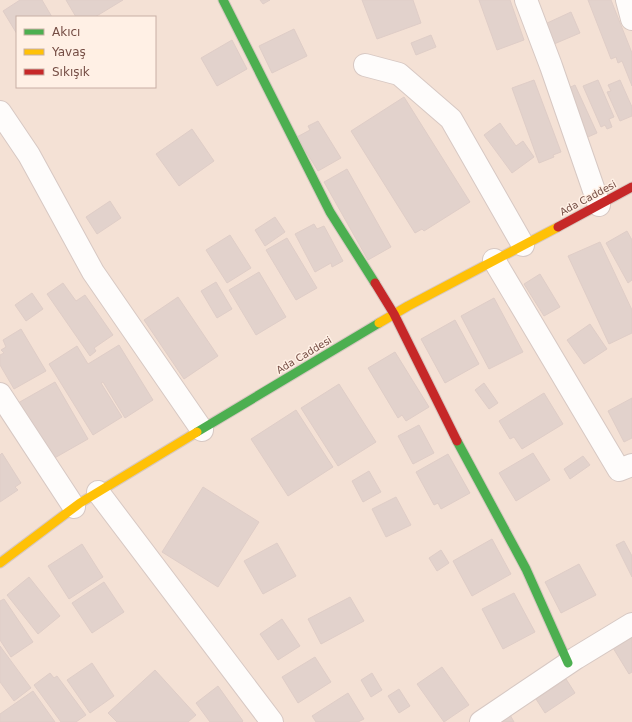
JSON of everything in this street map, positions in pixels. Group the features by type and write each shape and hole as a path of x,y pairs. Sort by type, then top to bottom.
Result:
{"main road":[{"path":"223,0 330,212 394,314 444,417 526,569 568,663"},
{"name":"Ada Caddesi","path":"0,563 74,507 394,314 632,187"}],"street":[{"path":"526,0 551,66 598,205"},
{"path":"627,0 632,19"},
{"path":"365,65 399,74 451,119 523,245"},
{"path":"0,112 29,155 93,272 202,430"},
{"path":"494,260 619,470 632,465"},
{"path":"0,394 74,507"},
{"path":"98,492 272,722"},
{"path":"481,722 568,663 632,624"}],"shaded area":[{"path":"0,0 632,0 632,722 0,722"}],"building":[{"path":"20,0 42,0 51,16 16,16 16,32 3,11"},
{"path":"66,0 123,0 97,16 75,16"},
{"path":"260,0 270,0 263,4"},
{"path":"362,0 413,0 421,23 377,39"},
{"path":"479,0 510,0 524,40 497,50"},
{"path":"588,0 611,0 632,53 632,86 622,61 618,63 616,57 611,59"},
{"path":"571,12 580,33 554,44 545,24"},
{"path":"294,29 307,56 272,73 259,46"},
{"path":"431,35 436,47 416,55 411,43"},
{"path":"232,40 247,69 217,86 201,58"},
{"path":"534,80 561,152 553,155 554,157 539,163 512,88"},
{"path":"598,80 614,117 609,119 612,127 607,129 605,125 601,127 583,86"},
{"path":"620,80 632,107 632,116 620,121 607,92 611,91 608,85"},
{"path":"575,85 597,133 581,140 562,91"},
{"path":"404,97 470,202 424,231 422,229 415,233 351,131"},
{"path":"318,121 341,158 318,171 297,137 310,130 308,126"},
{"path":"500,123 516,146 523,141 534,157 512,173 484,135"},
{"path":"192,129 214,161 179,186 156,154"},
{"path":"347,169 391,247 368,260 324,182"},
{"path":"110,201 121,218 97,234 86,217"},
{"path":"275,217 285,232 265,246 255,230"},
{"path":"314,224 317,229 324,226 343,261 332,267 331,263 315,272 295,234"},
{"path":"627,231 632,240 632,280 628,283 606,243"},
{"path":"230,235 251,268 227,283 206,250"},
{"path":"287,238 317,288 296,300 266,250"},
{"path":"600,242 632,310 632,333 609,344 568,256"},
{"path":"259,272 286,317 256,335 229,290"},
{"path":"540,274 560,307 544,316 524,284"},
{"path":"216,282 232,309 217,318 201,291"},
{"path":"63,283 76,301 85,295 113,335 94,348 96,351 90,356 47,294"},
{"path":"32,293 43,309 26,321 15,305"},
{"path":"178,297 218,356 184,379 144,320"},
{"path":"494,298 523,352 489,369 461,316"},
{"path":"455,320 479,364 445,383 421,339"},
{"path":"590,324 607,349 584,364 567,340"},
{"path":"21,329 46,371 14,389 0,365 0,355 4,353 1,350 6,347 3,340"},
{"path":"119,345 153,400 125,418 103,382 101,383 122,417 93,435 49,364 77,346 88,364"},
{"path":"395,352 429,407 406,421 402,415 398,418 368,368"},
{"path":"55,382 88,439 51,460 18,403"},
{"path":"484,383 498,403 489,409 475,390"},
{"path":"339,384 376,442 338,466 301,408"},
{"path":"544,393 563,424 522,449 514,437 510,439 499,421"},
{"path":"632,398 632,438 624,442 608,411"},
{"path":"296,410 333,467 288,496 251,439"},
{"path":"419,425 434,453 413,464 398,436"},
{"path":"2,453 21,483 15,487 18,490 0,502 0,455"},
{"path":"533,453 550,480 516,501 499,473"},
{"path":"448,454 470,493 441,509 438,503 434,505 416,472"},
{"path":"583,456 590,465 570,479 564,469"},
{"path":"369,471 381,492 363,502 352,481"},
{"path":"203,487 259,522 218,587 162,552"},
{"path":"396,497 411,525 386,537 372,509"},
{"path":"492,539 511,574 472,596 453,561"},
{"path":"624,541 632,556 632,577 616,545"},
{"path":"277,543 296,576 263,594 244,561"},
{"path":"82,544 103,577 69,599 48,566"},
{"path":"441,550 449,563 437,571 429,558"},
{"path":"579,564 596,595 561,613 545,582"},
{"path":"29,577 60,616 38,634 7,595"},
{"path":"104,582 124,612 92,633 72,603"},
{"path":"514,593 535,632 503,649 482,609"},
{"path":"350,597 364,621 321,644 308,619"},
{"path":"4,599 33,642 11,657 0,640 0,601"},
{"path":"282,619 300,646 278,660 260,634"},
{"path":"632,629 632,672 629,674 610,643"},
{"path":"0,646 31,688 14,701 0,682"},
{"path":"315,657 331,682 298,703 282,677"},
{"path":"92,663 114,696 90,713 67,680"},
{"path":"442,667 469,705 444,722 417,684"},
{"path":"155,670 196,715 188,722 117,722 108,713"},
{"path":"50,673 54,678 57,676 86,715 76,722 61,722 34,685"},
{"path":"372,673 382,690 371,697 361,680"},
{"path":"566,679 575,693 545,713 536,699"},
{"path":"218,686 243,721 242,722 210,722 196,703"},
{"path":"399,689 410,706 399,713 388,696"},
{"path":"33,691 55,722 0,722 0,714"},
{"path":"348,693 364,719 358,722 316,722 312,716"},
{"path":"509,713 514,722 492,722"}],"traffic: fast":[{"path":"223,0 330,212 375,283"},
{"path":"197,432 379,323"},
{"path":"457,441 526,569 568,663"}],"traffic: slow":[{"path":"379,323 408,306 558,227"},
{"path":"0,563 80,503 197,432"}],"traffic: jam":[{"path":"558,227 632,187"},
{"path":"375,283 394,314 457,441"}]}
